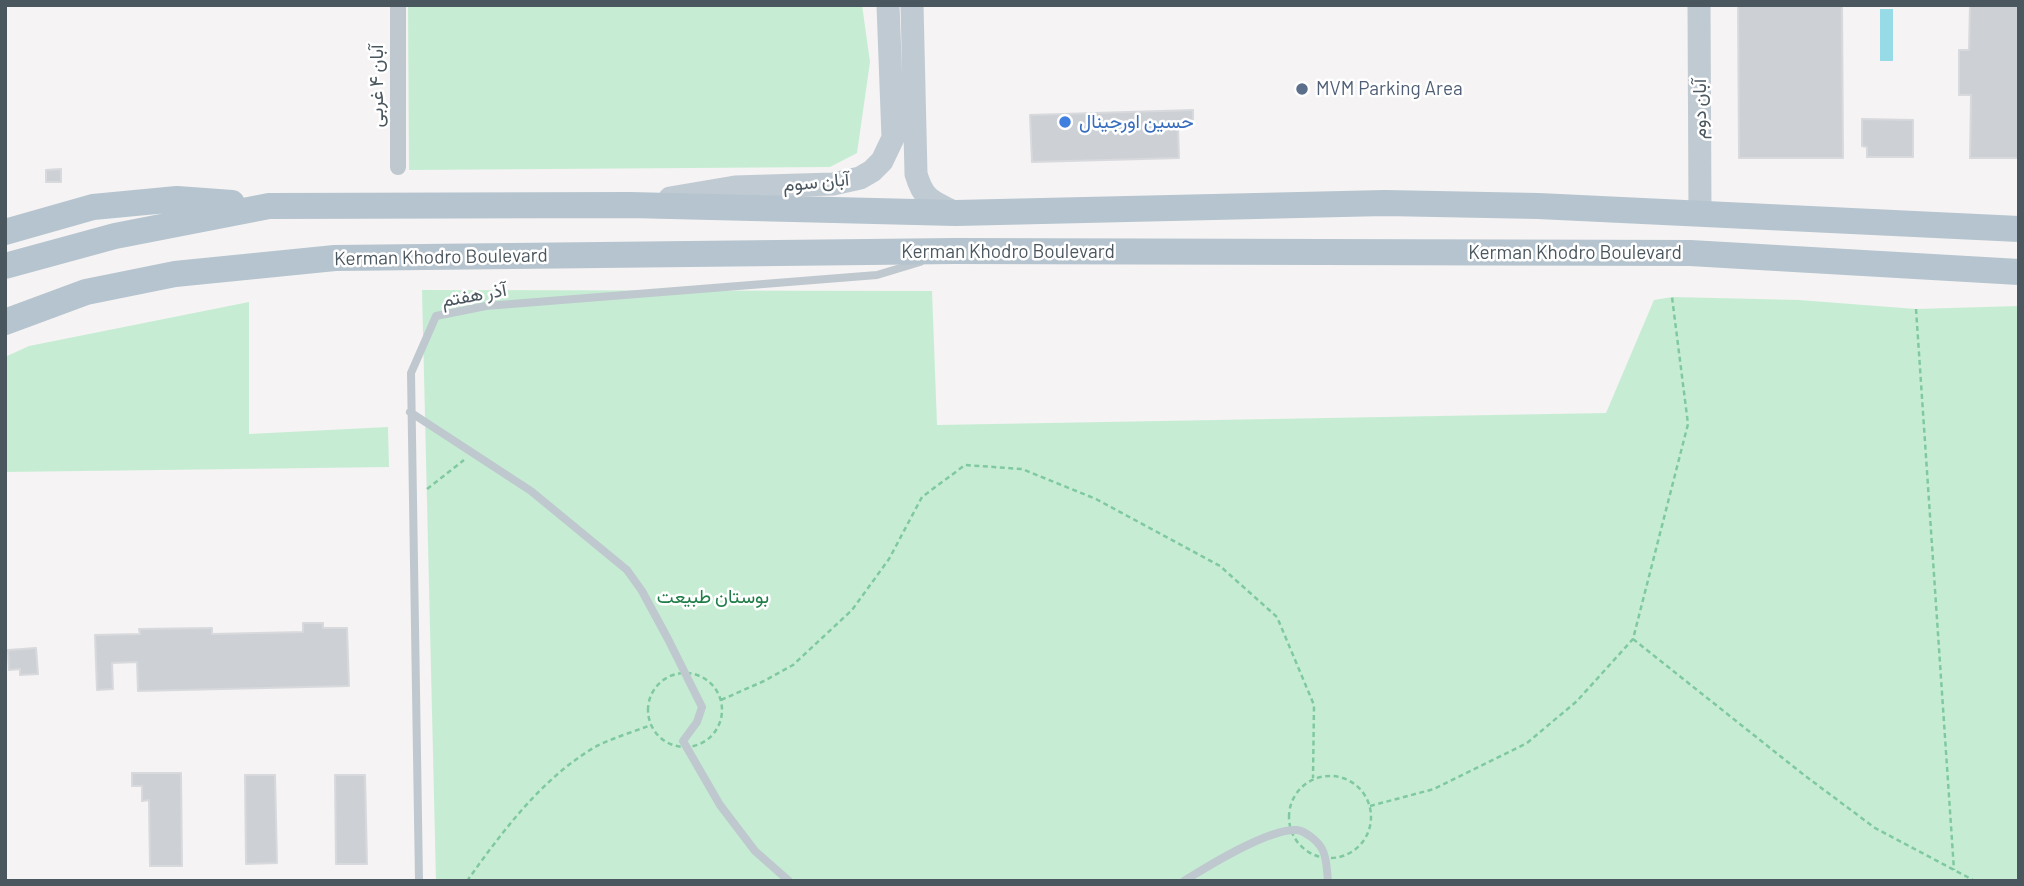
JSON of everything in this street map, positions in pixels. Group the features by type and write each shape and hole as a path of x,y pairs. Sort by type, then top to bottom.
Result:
{"main road":[{"path":"5,232 93,207 177,200 269,206"},
{"name":"Kerman Khodro Boulevard","path":"5,266 115,236 269,206 630,205 956,213 1385,203 1700,213 2019,229"},
{"name":"Kerman Khodro Boulevard","path":"5,322 86,292 175,274 335,258 955,251 1690,253 2019,272"}],"street":[{"name":"آبان ۴ غربی","path":"398,5 398,167"},
{"name":"آبان سوم","path":"630,205 735,187 833,184 860,178 872,170 881,161 893,138 888,5"},
{"path":"912,5 916,174 921,191 934,202 956,213"},
{"name":"آبان دوم","path":"1699,5 1700,213"}],"lane":[{"name":"آذر هفتم","path":"419,881 411,373 436,316 486,306 877,275 955,251"},
{"path":"410,412 531,491 626,570 642,591 702,707 697,722 683,741 720,805 755,851 789,881"},
{"path":"1184,881 1276,833 1298,830 1323,849 1328,881"}],"path":[{"path":"1370,806 1434,789 1527,743 1577,701 1633,639 1688,424 1672,297"},
{"path":"1916,309 1954,870"},
{"path":"721,700 793,665 852,610 889,559 922,498 965,465 1022,469 1096,499 1220,566 1277,617 1314,705 1313,778"},
{"path":"1633,639 1875,828 1975,881"},
{"path":"672,674 696,674 716,689 721,700 719,724 713,734 703,742 686,746 668,743 651,725 648,713 653,690 672,674"},
{"path":"467,881 498,837 550,781 596,747 651,725"},
{"path":"1327,775 1341,777 1354,783 1364,793 1370,806 1371,819 1362,843 1352,852 1326,858 1314,855 1294,838 1289,825 1289,810 1293,797 1313,778 1327,775"}],"green space":[{"path":"408,5 862,5 870,62 857,153 830,167 409,170"},
{"name":"بوستان طبیعت","path":"422,290 932,291 937,425 1606,413 1654,300 1672,297 1799,300 1916,309 2019,306 2019,881 436,881"},
{"path":"249,302 249,434 388,427 389,467 5,472 5,357 29,346"}],"water":[{"path":"1880,9 1893,9 1893,61 1880,61"}],"building":[{"path":"1738,5 1842,5 1843,158 1739,158"},
{"path":"1970,5 2019,5 2019,158 1970,158 1971,95 1959,95 1959,50 1969,50"},
{"path":"1193,110 1193,126 1178,127 1179,158 1032,162 1030,115"},
{"path":"1862,119 1913,120 1913,157 1867,157 1867,147 1862,146"},
{"path":"61,169 61,182 46,182 46,170"},
{"path":"303,623 323,623 323,628 347,628 349,686 138,691 137,662 112,663 113,689 97,690 95,635 140,634 139,629 212,628 212,634 303,632"},
{"path":"36,648 38,674 20,675 20,669 9,670 8,650"},
{"path":"132,773 181,773 182,866 150,866 149,800 142,801 142,786 132,786"},
{"path":"245,775 275,775 277,863 246,864"},
{"path":"335,775 365,775 367,864 336,864"}],"place":[{"name":"MVM Parking Area","path":"1302,89"},
{"name":"حسین اورجینال","path":"1065,122"}]}
